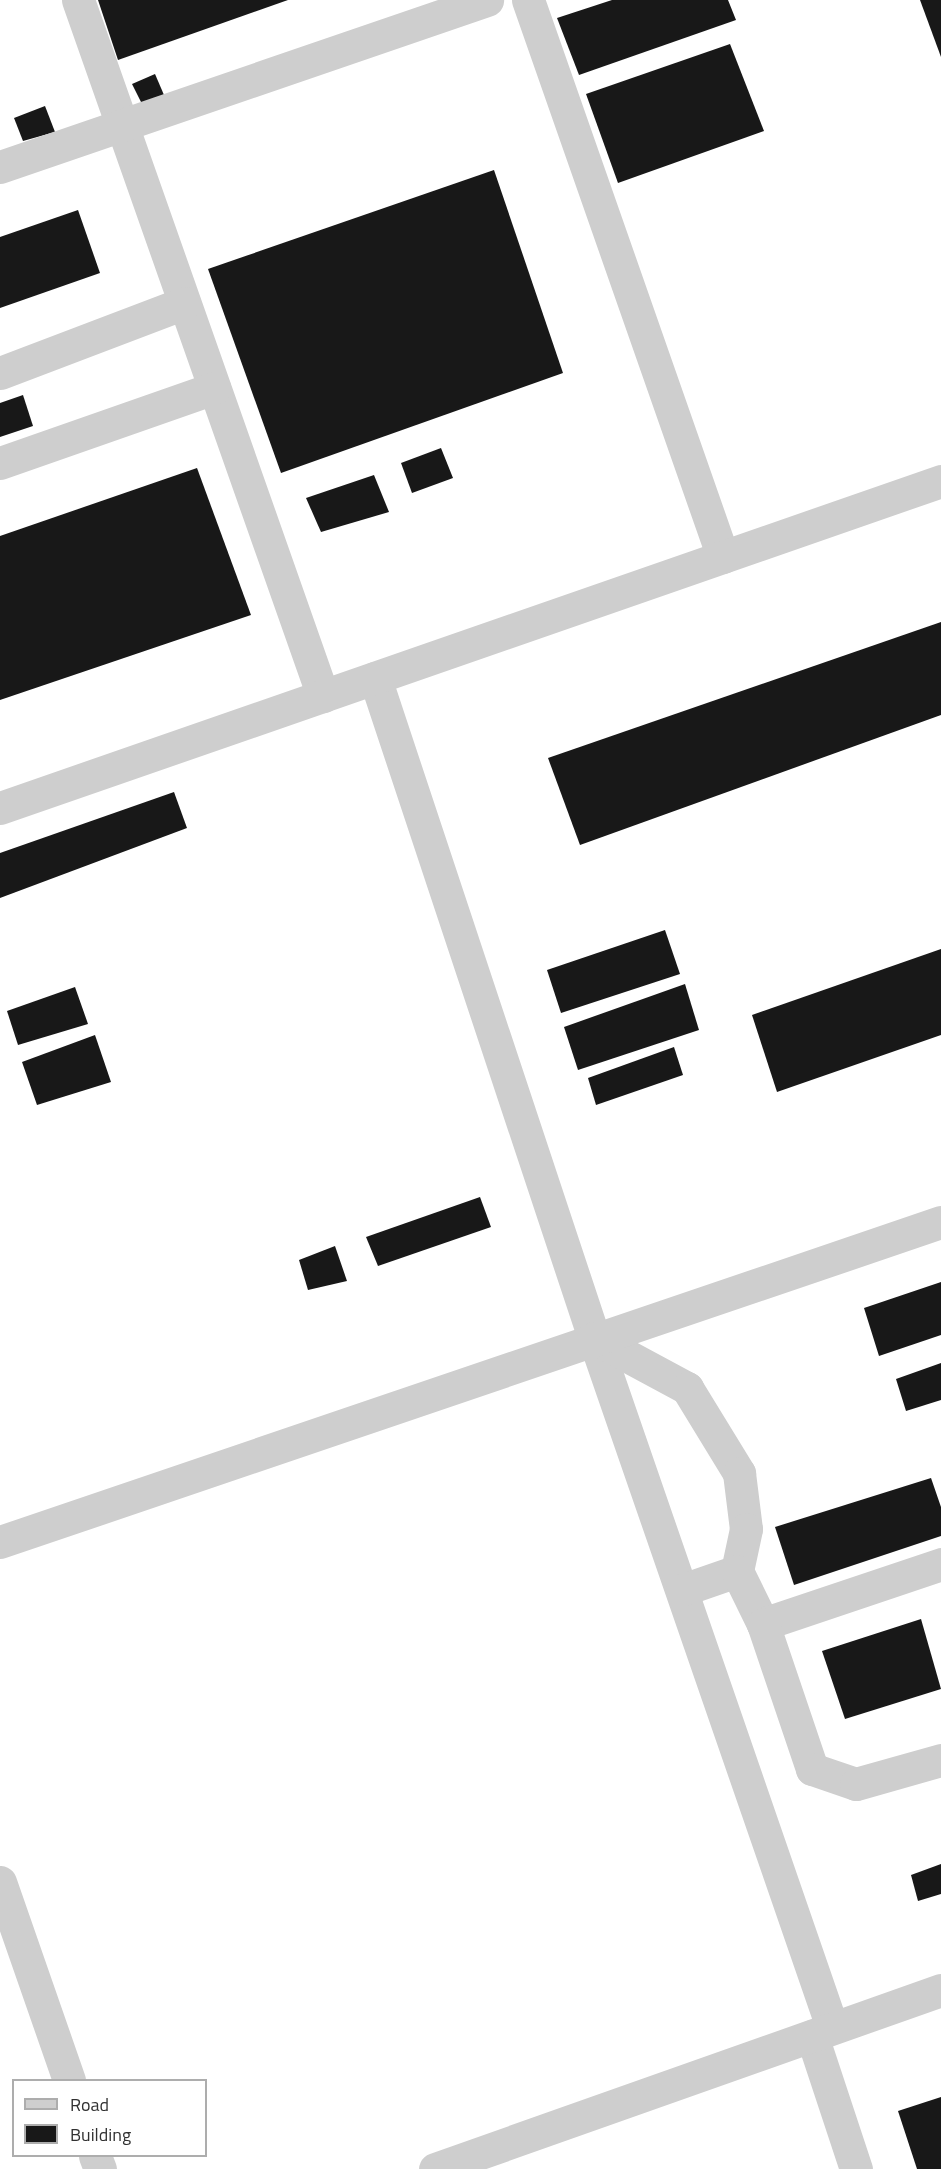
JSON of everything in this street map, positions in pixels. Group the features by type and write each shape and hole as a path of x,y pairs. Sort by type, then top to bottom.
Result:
{"lane":[{"path":"78,0 323,696"},
{"path":"0,167 487,0"},
{"path":"528,0 723,557"},
{"path":"0,373 184,303"},
{"path":"0,463 214,388"},
{"path":"0,808 941,481"},
{"path":"375,678 594,1338 681,1590 822,2031 856,2169"},
{"path":"0,1542 594,1338 941,1222"},
{"path":"594,1338 687,1388 739,1473 746,1529 737,1571 763,1624 812,1769 856,1784 941,1760"},
{"path":"763,1624 941,1564"},
{"path":"681,1590 737,1571"},
{"path":"0,1882 69,2079"},
{"path":"435,2169 941,1990"}],"building":[{"path":"98,0 288,0 118,60"},
{"path":"612,0 728,0 736,20 579,75 557,18"},
{"path":"920,0 941,0 941,57"},
{"path":"730,44 764,131 618,183 586,94"},
{"path":"155,74 164,95 142,104 132,84"},
{"path":"45,106 55,132 23,141 14,118"},
{"path":"494,170 563,373 281,473 208,269"},
{"path":"78,210 100,273 0,308 0,237"},
{"path":"23,395 33,426 0,437 0,403"},
{"path":"441,448 453,478 412,493 401,463"},
{"path":"197,468 251,615 0,700 0,536"},
{"path":"374,475 389,512 321,532 306,498"},
{"path":"941,622 941,715 580,845 548,758"},
{"path":"174,792 187,828 0,898 0,853"},
{"path":"665,930 680,974 561,1013 547,970"},
{"path":"941,949 941,1035 777,1092 752,1015"},
{"path":"685,984 699,1030 578,1070 564,1027"},
{"path":"75,987 88,1024 18,1045 7,1011"},
{"path":"95,1035 111,1082 37,1105 22,1062"},
{"path":"674,1047 683,1075 596,1105 588,1078"},
{"path":"480,1197 491,1227 378,1266 366,1237"},
{"path":"335,1246 347,1281 308,1290 299,1260"},
{"path":"941,1282 941,1335 879,1356 864,1308"},
{"path":"941,1363 941,1400 906,1411 896,1379"},
{"path":"931,1478 941,1507 941,1536 794,1585 775,1527"},
{"path":"921,1619 941,1689 845,1719 822,1651"},
{"path":"941,1864 941,1894 918,1901 911,1875"},
{"path":"941,2097 941,2169 917,2169 898,2111"}]}
